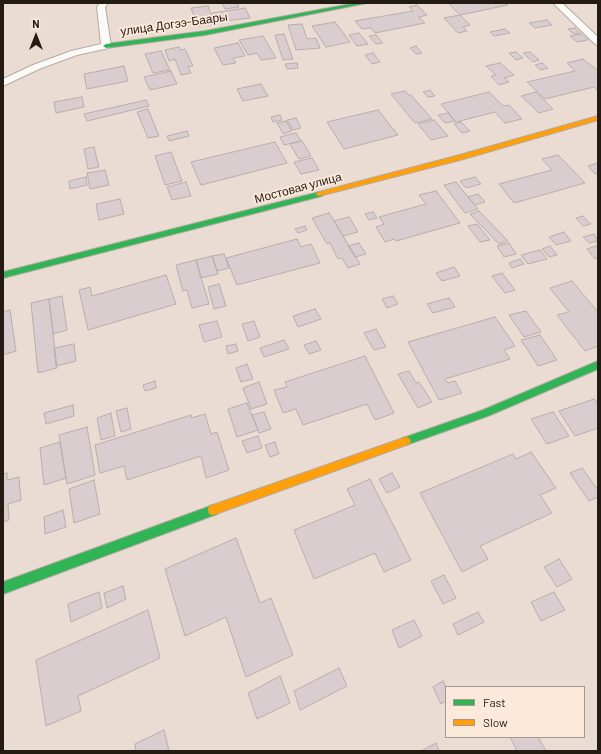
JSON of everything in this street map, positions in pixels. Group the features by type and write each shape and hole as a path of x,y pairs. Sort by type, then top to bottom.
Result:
{"street":[{"name":"улица Догээ-Баары","path":"106,46 205,33 364,3"},
{"name":"Мостовая улица","path":"3,275 458,158 598,118"},
{"path":"3,588 282,485 485,413 598,365"}],"lane":[{"path":"3,84 36,67 106,46 101,7 104,3"},
{"path":"557,3 598,42"}],"building":[{"path":"222,3 237,3 239,7 225,9"},
{"path":"448,3 505,3 508,5 460,15"},
{"path":"417,5 427,15 419,17 425,23 375,33 371,28 362,29 355,21 413,11 409,7"},
{"path":"208,6 215,24 198,26 191,8"},
{"path":"245,8 250,18 216,22 212,13"},
{"path":"460,15 470,25 463,27 467,31 458,33 444,18"},
{"path":"547,20 552,25 535,28 529,23"},
{"path":"335,22 350,42 326,47 312,26"},
{"path":"302,24 307,39 316,38 320,48 296,50 288,25"},
{"path":"575,28 580,33 574,34 568,29"},
{"path":"505,29 510,33 494,36 490,32"},
{"path":"359,33 368,44 357,46 349,35"},
{"path":"284,34 293,59 283,60 275,35"},
{"path":"581,34 588,40 577,42 570,36"},
{"path":"376,35 383,43 376,44 369,36"},
{"path":"263,36 276,58 261,60 257,53 248,55 239,40"},
{"path":"238,43 245,56 233,58 236,63 223,65 214,48"},
{"path":"416,46 422,53 416,54 410,48"},
{"path":"179,47 180,50 185,49 193,66 188,67 191,73 181,75 175,59 169,61 165,50"},
{"path":"161,51 170,70 153,73 145,54"},
{"path":"516,52 523,58 516,60 509,53"},
{"path":"530,52 539,60 533,62 523,53"},
{"path":"373,53 380,62 372,64 365,55"},
{"path":"583,59 598,71 598,91 594,87 545,99 527,82 575,71 567,63"},
{"path":"297,63 298,68 287,69 285,64"},
{"path":"500,63 514,75 504,78 509,82 499,85 491,76 496,75 486,66"},
{"path":"542,63 548,68 541,70 535,65"},
{"path":"124,66 128,81 87,89 84,74"},
{"path":"171,71 177,84 150,90 144,77"},
{"path":"261,84 268,96 243,101 237,89"},
{"path":"430,90 435,96 428,97 423,92"},
{"path":"405,91 411,95 432,119 415,123 391,94"},
{"path":"489,92 503,106 509,105 522,119 505,123 495,112 456,122 441,104"},
{"path":"536,92 553,109 539,113 521,96"},
{"path":"82,97 84,107 56,113 54,102"},
{"path":"146,100 149,106 87,121 84,114"},
{"path":"148,109 159,136 148,138 137,112"},
{"path":"378,110 398,135 344,149 327,122"},
{"path":"448,113 455,121 445,123 438,115"},
{"path":"280,115 282,120 273,122 271,117"},
{"path":"296,118 301,128 293,130 287,120"},
{"path":"434,120 448,136 431,140 418,124"},
{"path":"286,121 292,131 283,134 277,123"},
{"path":"461,122 470,131 462,133 454,124"},
{"path":"187,131 189,136 169,141 167,136"},
{"path":"296,133 301,141 284,145 280,137"},
{"path":"302,141 311,156 299,159 290,144"},
{"path":"275,142 287,163 201,185 191,162"},
{"path":"94,147 99,167 88,169 84,149"},
{"path":"171,152 182,181 165,185 155,156"},
{"path":"558,155 585,183 514,203 499,184 552,170 542,159"},
{"path":"312,158 319,170 301,174 294,162"},
{"path":"598,163 598,173 595,174 588,166"},
{"path":"105,170 109,185 90,189 87,173"},
{"path":"86,177 87,185 70,189 69,181"},
{"path":"475,177 481,184 466,188 460,181"},
{"path":"186,182 191,196 172,200 167,187"},
{"path":"456,182 478,209 465,213 444,185"},
{"path":"436,191 460,223 396,241 394,239 385,242 376,227 384,224 379,217 426,204 419,195"},
{"path":"478,194 485,202 475,205 468,197"},
{"path":"120,199 124,214 99,220 96,204"},
{"path":"479,211 508,241 499,244 470,214"},
{"path":"373,212 377,218 369,220 365,214"},
{"path":"329,213 360,264 348,268 342,258 338,259 330,243 327,244 312,218"},
{"path":"583,216 591,224 583,226 576,218"},
{"path":"349,217 358,232 343,236 334,221"},
{"path":"477,224 490,240 480,242 468,226"},
{"path":"305,226 307,230 298,233 295,229"},
{"path":"564,232 571,241 556,245 549,237"},
{"path":"594,234 598,241 589,243 583,237"},
{"path":"297,239 301,247 311,244 320,263 237,285 226,258"},
{"path":"359,243 366,254 355,257 348,246"},
{"path":"509,243 516,254 504,257 497,246"},
{"path":"550,246 557,255 549,257 542,249"},
{"path":"596,246 598,249 598,257 595,259 587,249"},
{"path":"540,250 547,259 528,264 521,255"},
{"path":"224,254 229,268 217,271 212,256"},
{"path":"212,256 218,274 201,278 196,260"},
{"path":"520,259 524,264 512,268 509,263"},
{"path":"196,260 209,304 192,308 187,290 183,291 176,265"},
{"path":"454,267 460,276 442,281 436,273"},
{"path":"502,273 515,290 505,293 492,276"},
{"path":"166,275 176,304 88,330 79,290 90,287 92,296"},
{"path":"572,281 598,312 598,346 585,351 557,315 569,312 550,288"},
{"path":"219,284 226,306 214,309 208,287"},
{"path":"62,296 67,330 53,334 49,299"},
{"path":"393,296 398,304 387,308 382,299"},
{"path":"449,298 455,307 433,313 427,304"},
{"path":"49,299 57,368 38,373 31,303"},
{"path":"315,309 321,319 298,327 293,316"},
{"path":"10,310 16,351 3,355 3,312"},
{"path":"526,311 541,332 524,337 509,315"},
{"path":"495,317 515,346 504,350 510,359 445,379 448,383 455,381 462,393 439,400 408,342"},
{"path":"217,321 222,337 204,342 199,325"},
{"path":"254,321 260,337 248,341 242,324"},
{"path":"376,329 386,347 374,350 364,333"},
{"path":"540,335 557,360 538,366 521,340"},
{"path":"284,340 289,349 264,357 260,348"},
{"path":"316,341 321,350 309,354 304,345"},
{"path":"74,344 76,361 56,366 54,348"},
{"path":"236,344 238,351 228,354 226,346"},
{"path":"365,356 394,413 375,420 367,404 303,425 296,409 283,413 274,390 287,387 285,382"},
{"path":"247,364 253,379 241,382 236,368"},
{"path":"409,371 416,383 419,382 432,402 418,408 398,374"},
{"path":"155,381 156,388 145,391 143,385"},
{"path":"259,382 267,404 251,409 243,388"},
{"path":"594,399 598,405 598,428 575,436 559,411"},
{"path":"247,403 258,430 237,437 228,409"},
{"path":"73,405 74,416 46,424 44,413"},
{"path":"127,408 131,429 121,432 116,411"},
{"path":"264,412 271,429 259,433 252,415"},
{"path":"553,412 569,436 547,444 531,419"},
{"path":"111,413 115,436 101,440 97,418"},
{"path":"205,414 211,434 217,432 229,470 206,478 201,456 127,480 124,466 100,473 95,445 191,415 191,418"},
{"path":"87,427 95,475 67,484 59,435"},
{"path":"258,436 262,448 247,453 242,441"},
{"path":"60,442 66,478 44,485 40,448"},
{"path":"275,442 279,454 270,457 265,445"},
{"path":"531,452 556,488 540,495 552,513 480,546 488,559 462,572 420,493 513,454 516,459"},
{"path":"582,468 598,490 598,497 589,501 570,473"},
{"path":"7,473 7,480 19,477 21,500 8,504 9,520 3,522 3,474"},
{"path":"392,473 400,487 387,493 379,479"},
{"path":"370,479 411,560 384,572 375,553 314,579 294,530 355,505 347,489"},
{"path":"94,480 100,514 74,523 69,489"},
{"path":"63,510 66,527 45,534 44,517"},
{"path":"236,538 260,603 271,598 293,655 246,677 226,617 185,636 165,569"},
{"path":"559,559 572,579 557,587 544,567"},
{"path":"444,575 456,598 443,604 431,581"},
{"path":"123,586 126,599 107,608 104,593"},
{"path":"99,592 102,608 71,622 68,604"},
{"path":"554,592 565,610 541,621 531,602"},
{"path":"148,610 160,658 78,696 81,711 46,726 36,660"},
{"path":"478,612 484,622 458,635 453,624"},
{"path":"414,620 422,636 399,648 392,630"},
{"path":"339,668 347,686 300,710 294,691"},
{"path":"280,676 290,703 257,719 248,693"},
{"path":"443,681 446,686 445,702 441,704 433,687"},
{"path":"164,730 169,751 136,751 135,744"},
{"path":"510,738 539,738 546,751 517,751"},
{"path":"436,743 439,751 421,751"}],"traffic: fast":[{"path":"106,46 205,33 364,3"},
{"path":"3,275 319,194"},
{"path":"406,441 485,413 598,365"},
{"path":"3,588 213,510"}],"traffic: slow":[{"path":"319,194 458,158 598,118"},
{"path":"213,510 406,441"}]}
